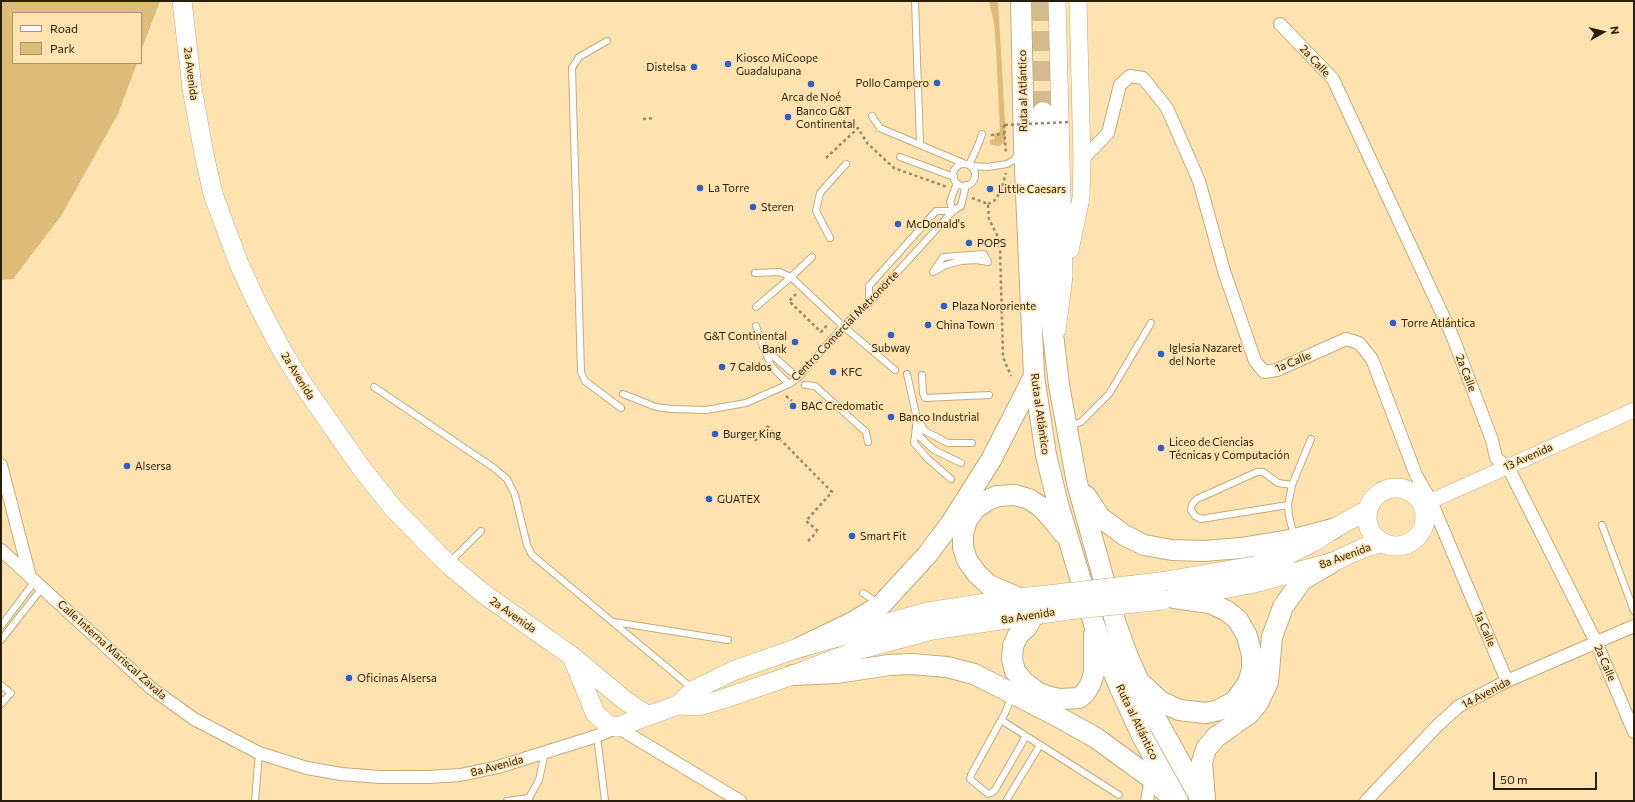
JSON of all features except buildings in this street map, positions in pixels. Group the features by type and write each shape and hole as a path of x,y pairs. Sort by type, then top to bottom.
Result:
{"highway":[{"name":"Ruta al Atlántico","path":"1021,1 1024,146 1034,376 1046,455 1058,504 1094,624 1119,686 1142,736 1178,801"},
{"name":"Ruta al Atlántico","path":"1043,112 1043,158 1054,350 1066,427 1077,483 1116,624 1154,715 1202,801"},
{"path":"801,647 853,622 881,605 927,555 951,523 992,460 1034,376"},
{"path":"1077,483 1100,517 1124,535 1144,544 1178,550 1204,551 1241,548 1295,539 1333,529"},
{"path":"1019,598 989,585 977,574 967,560 963,547 963,533 967,520 976,508 997,496 1015,495 1029,499 1041,507 1052,519 1071,546"},
{"path":"1205,801 1202,762 1206,749 1216,737 1250,713 1258,703 1268,682 1272,637 1283,607 1302,580 1331,563"},
{"path":"1139,680 1160,701 1179,710 1206,713 1219,710 1234,701 1248,683 1252,670 1252,655 1247,636 1238,620 1227,611 1210,603 1166,593"},
{"path":"1034,614 1027,627 1018,635 1013,646 1012,659 1015,671 1024,682 1037,692 1060,699 1078,698 1085,693 1090,686 1094,673 1094,624"},
{"path":"793,675 837,673 889,665 912,664 952,668 974,674 1013,693 1096,738 1165,789 1174,801"}],"main road":[{"name":"2a Avenida","path":"182,1 192,88 213,194 239,264 257,304 280,347 302,383 362,469 393,508 448,564 484,594 573,657 623,699 648,716"},
{"name":"Ruta al Atlántico","path":"1054,350 1064,276 1057,1"},
{"path":"1064,276 1081,198 1082,160 1078,1"},
{"path":"1393,488 1402,489 1411,492 1427,503 1425,523 1421,532 1416,539 1408,544 1399,547 1381,543 1374,537 1369,529 1367,510 1371,502 1384,490 1393,488"},
{"name":"8a Avenida","path":"1166,593 1285,556 1315,541 1367,510"},
{"name":"8a Avenida","path":"678,705 694,690 736,670 801,647 928,612 1019,598 1067,601 1250,584 1331,563 1363,548 1381,543"},
{"name":"8a Avenida","path":"617,727 678,705 699,706 793,675 861,649 932,630 1034,614 1067,601"},
{"path":"573,657 595,713 608,725 617,727"}],"street":[{"name":"2a Calle","path":"1280,24 1333,79 1452,335 1492,440 1496,458 1508,467 1596,642 1634,732"},
{"name":"1a Calle","path":"1082,160 1108,133 1120,85 1130,76 1143,78 1167,108 1199,181 1224,270 1255,361 1264,372 1277,370 1346,339 1359,343 1372,359 1427,503 1507,681"},
{"name":"13 Avenida","path":"1427,503 1634,410"},
{"path":"1,465 36,582"},
{"name":"Calle Interna Mariscal Zavala","path":"1,550 151,688 194,719 259,753 307,768"},
{"name":"14 Avenida","path":"1366,801 1437,726 1459,706 1507,681 1634,626"},
{"path":"617,727 740,801"},
{"name":"8a Avenida","path":"307,768 341,774 380,777 460,775 498,767 597,736 617,727"},
{"path":"1147,801 1151,778"}],"lane":[{"path":"915,1 920,144"},
{"path":"607,41 579,57 572,68 581,372 585,381 621,408"},
{"path":"872,116 880,128 968,165 975,176 972,182 966,186 900,156"},
{"path":"968,165 980,143 982,134"},
{"path":"869,303 869,286 936,211 953,211 950,202 955,180 953,174 956,167 968,165 988,167 1007,164 1014,160 1024,146"},
{"path":"830,238 816,211 820,192 846,164"},
{"name":"Centro Comercial Metronorte","path":"623,394 656,407 706,410 746,403 789,384 798,378 841,328 869,303 953,211 961,206 966,186"},
{"path":"756,307 812,257"},
{"path":"933,272 946,265 961,261 976,260 988,262"},
{"path":"756,273 779,272 791,277 841,328 895,370"},
{"path":"1066,427 1081,422 1109,394 1151,323"},
{"path":"756,326 770,366 789,384"},
{"path":"763,347 798,378"},
{"path":"907,374 920,437 934,450 961,463"},
{"path":"922,375 923,393 925,398 989,395"},
{"path":"805,385 815,386 866,432 868,442"},
{"path":"374,387 494,468 507,479 515,496 527,545 532,555 694,690"},
{"path":"917,420 925,431 948,443 972,443"},
{"path":"917,420 914,443 927,458 951,479"},
{"path":"1295,539 1289,516 1288,505 1292,485 1311,439"},
{"path":"1288,505 1201,519 1194,516 1191,510 1192,504 1197,499 1257,472 1263,472 1278,483 1292,485"},
{"path":"1602,525 1634,611"},
{"path":"448,564 481,531"},
{"path":"1,626 36,582"},
{"path":"1,640 36,582"},
{"path":"863,593 881,605"},
{"path":"612,622 728,640"},
{"path":"1,685 11,693 1,704"},
{"path":"1013,693 1001,720 970,779 988,794 995,790 1026,736"},
{"path":"1001,720 1119,795"},
{"path":"597,736 605,801"},
{"path":"1006,801 1040,745"},
{"path":"507,801 529,799 539,780 545,752"},
{"path":"255,801 259,753"}],"path":[{"path":"643,119 655,118"},
{"path":"988,204 994,201 1001,191 1007,164 1004,126 1068,122"},
{"path":"802,287 789,302 793,307 822,332 830,323 841,328"},
{"path":"756,441 767,426 832,492 806,521 817,532 808,541"}],"green space":[{"path":"1,1 160,1 142,48 142,12 12,12 12,64 137,64 118,114 61,216 13,279 1,280"},
{"path":"989,1 998,1 1006,138 1005,143 999,146 990,144 990,140 995,139 994,134 1000,131 994,23"}],"tunnel":[{"path":"1042,1 1043,112"}],"place":[{"name":"Kiosco MiCoope Guadalupana","path":"728,64"},
{"name":"Distelsa","path":"694,67"},
{"name":"Pollo Campero","path":"937,83"},
{"name":"Arca de Noé","path":"811,84"},
{"name":"Banco G&T Continental","path":"788,117"},
{"name":"La Torre","path":"700,188"},
{"name":"Little Caesars","path":"990,189"},
{"name":"Steren","path":"753,207"},
{"name":"McDonald's","path":"898,224"},
{"name":"POPS","path":"969,243"},
{"name":"Plaza Nororiente","path":"944,306"},
{"name":"Torre Atlántica","path":"1393,323"},
{"name":"China Town","path":"928,325"},
{"name":"Subway","path":"891,335"},
{"name":"G&T Continental Bank","path":"795,342"},
{"name":"Iglesia Nazaret del Norte","path":"1161,354"},
{"name":"7 Caldos","path":"722,367"},
{"name":"KFC","path":"833,372"},
{"name":"BAC Credomatic","path":"793,406"},
{"name":"Banco Industrial","path":"891,417"},
{"name":"Burger King","path":"715,434"},
{"name":"Liceo de Ciencias Técnicas y Computación","path":"1161,448"},
{"name":"Alsersa","path":"127,466"},
{"name":"GUATEX","path":"709,499"},
{"name":"Smart Fit","path":"852,536"},
{"name":"Oficinas Alsersa","path":"349,678"}]}
